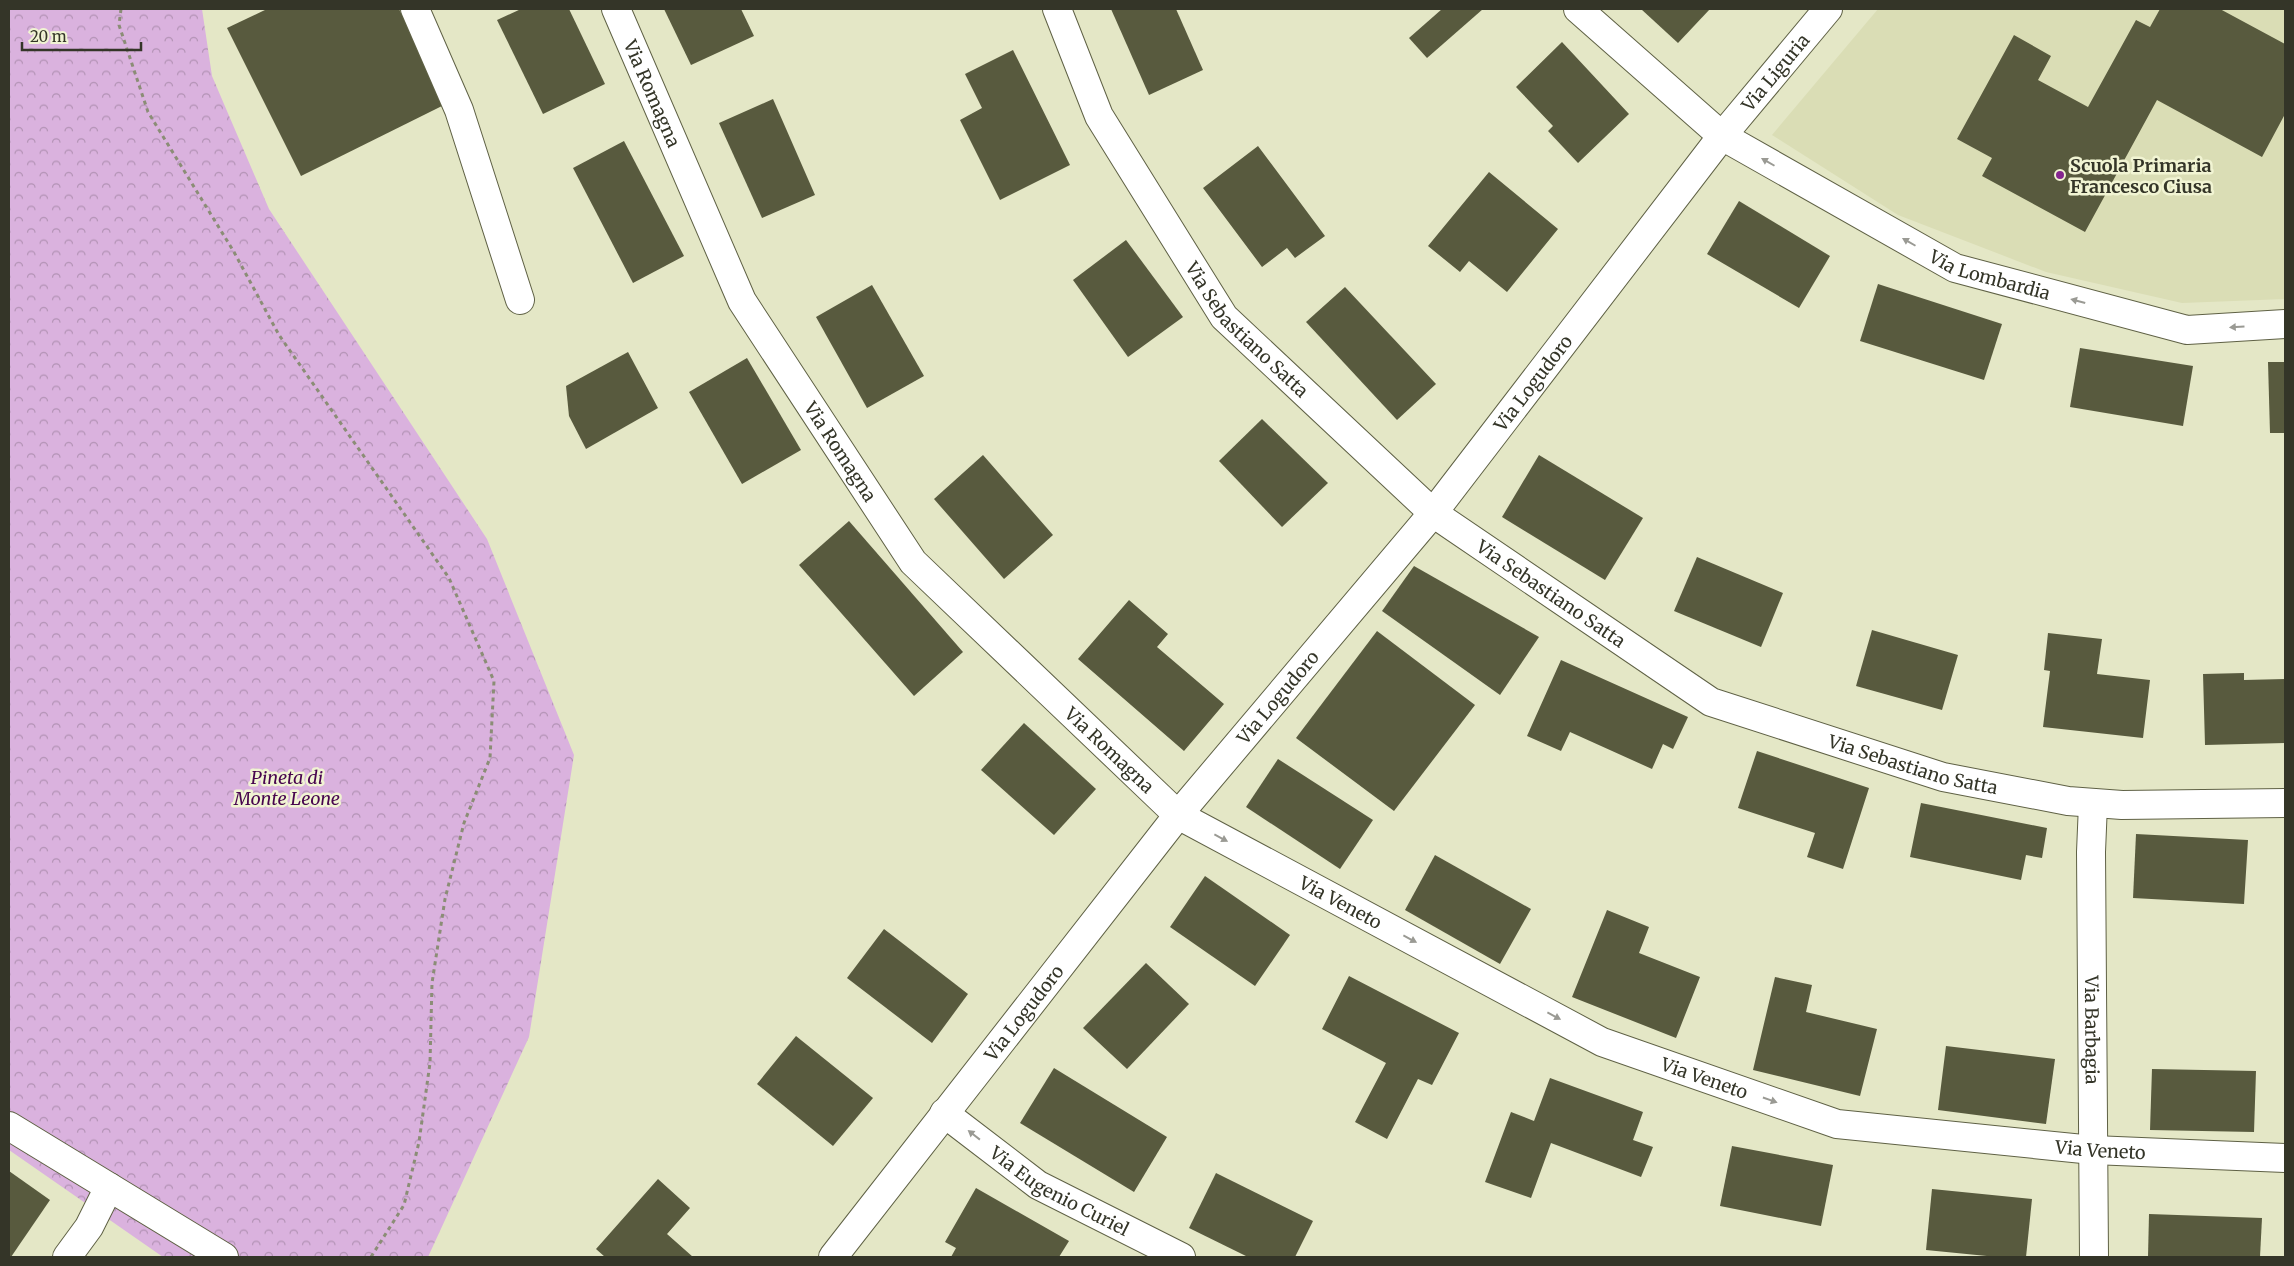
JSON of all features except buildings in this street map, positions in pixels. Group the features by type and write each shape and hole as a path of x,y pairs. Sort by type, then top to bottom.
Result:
{"street":[{"path":"415,9 459,110 520,300"},
{"name":"Via Romagna","path":"616,9 742,301 913,562 1178,815"},
{"name":"Via Sebastiano Satta","path":"1057,9 1099,116 1224,317 1434,513 1711,702 1943,777 2068,801 2122,806 2285,803"},
{"name":"Via Lombardia","path":"1578,9 1722,136 1955,268 2187,330 2285,324"},
{"name":"Via Liguria","path":"1722,136 1828,9"},
{"name":"Via Logudoro","path":"833,1257 1178,815 1434,513 1722,136"},
{"name":"Via Barbagia","path":"2093,804 2094,1257"},
{"name":"Via Veneto","path":"1178,815 1602,1042 1837,1124 2093,1150 2285,1158"},
{"name":"Via Eugenio Curiel","path":"944,1113 1038,1185 1181,1257"},
{"path":"9,1126 224,1257"},
{"path":"67,1257 89,1227 109,1187"}],"path":[{"path":"121,9 119,25 148,112 234,252 279,335 449,578 494,681 490,758 464,823 444,908 432,983 430,1063 420,1142 404,1204 372,1257"}],"shaded area":[{"name":"Scuola Primaria Francesco Ciusa","path":"1878,9 2285,9 2285,299 2182,303 2046,272 1898,215 1772,135"}],"green space":[{"name":"Pineta di Monte Leone","path":"9,9 202,9 212,76 269,209 487,539 574,755 529,1037 428,1257 163,1257 9,1150"}],"place":[{"name":"Scuola Primaria Francesco Ciusa","path":"2060,175"}]}
